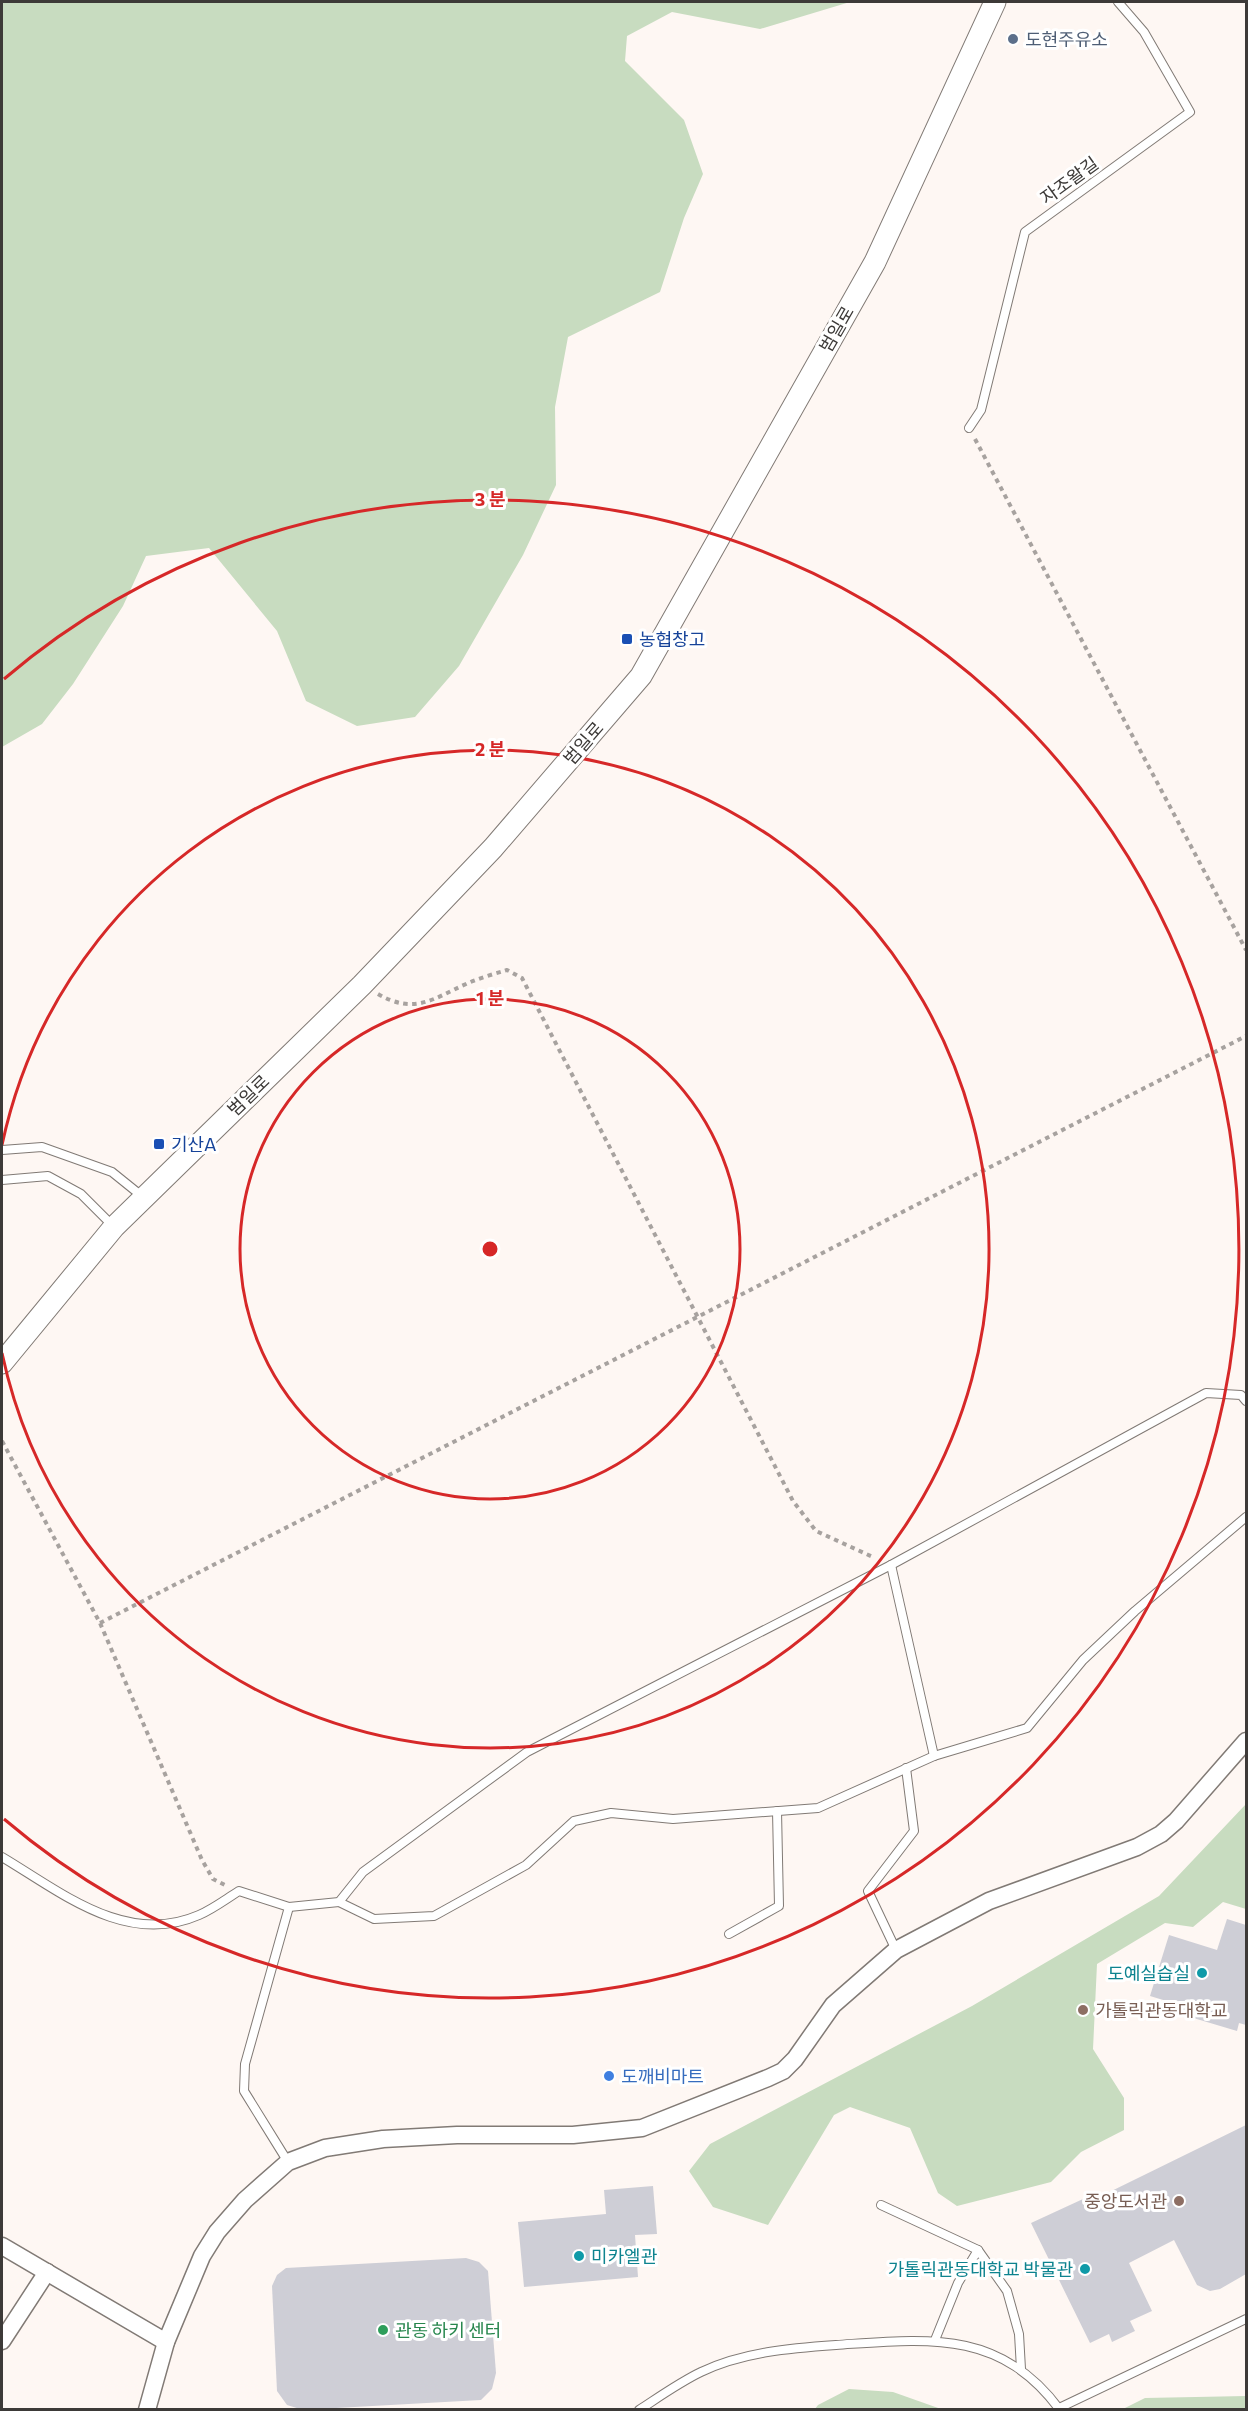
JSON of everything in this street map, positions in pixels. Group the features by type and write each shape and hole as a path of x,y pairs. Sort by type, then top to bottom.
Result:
{"street":[{"name":"범일로","path":"2,1363 114,1227 362,985 493,848 641,676 875,262 995,2"},
{"path":"147,2409 166,2342 201,2256 217,2232 245,2200 288,2162 325,2148 382,2139 457,2135 573,2135 642,2128 783,2071 795,2059 834,2005 896,1950 989,1901 1137,1847 1161,1834 1176,1821 1246,1741"},
{"path":"2,2246 166,2342"},
{"path":"2,2342 46,2272"}],"lane":[{"name":"자조왈길","path":"969,428 981,410 1025,232 1190,112 1144,32 1118,2"},
{"path":"2,1150 42,1147 112,1172 143,1197"},
{"path":"2,1180 48,1176 81,1194 114,1227"},
{"path":"339,1902 363,1872 527,1752 891,1565 1206,1392 1241,1395 1246,1401"},
{"path":"2,1857 91,1910 127,1923 159,1924 198,1915 239,1891 289,1907 339,1902 374,1918 434,1916 526,1865 574,1821 611,1813 673,1819 818,1808 934,1756 1027,1728 1083,1660 1135,1611 1246,1517"},
{"path":"891,1565 934,1756"},
{"path":"896,1950 868,1891 914,1831 906,1768"},
{"path":"729,1934 779,1906 777,1811"},
{"path":"288,2162 244,2091 245,2064 289,1907"},
{"path":"881,2205 978,2250 1007,2290 1019,2334 1021,2369"},
{"path":"935,2340 958,2283 978,2250"},
{"path":"639,2409 702,2371 788,2348 935,2340 984,2351 1021,2369 1042,2387 1059,2409 1246,2319"}],"path":[{"path":"969,428 1246,950"},
{"path":"362,985 396,1005 432,1002 467,983 507,970 522,978 793,1502 816,1531 891,1565"},
{"path":"100,1623 1246,1036"},
{"path":"2,1441 100,1623 202,1860 213,1879 239,1891"}],"green space":[{"path":"2,2 850,2 760,29 672,12 627,36 625,61 684,120 703,174 684,218 660,292 568,337 555,407 556,485 523,555 459,666 415,717 357,726 306,701 277,631 209,548 146,556 123,606 73,684 42,724 2,747"},
{"path":"1246,1804 1246,1909 1223,1902 1193,1927 1165,1923 1097,1964 1093,2049 1124,2098 1124,2130 1081,2152 1051,2182 957,2206 938,2193 910,2128 850,2107 834,2115 768,2225 713,2207 689,2171 710,2144 972,2006 1159,1896"},
{"path":"849,2389 893,2392 941,2409 815,2409 818,2405"},
{"path":"1246,2396 1246,2409 1123,2409 1145,2398"}],"building":[{"name":"도예실습실","path":"1227,1919 1246,1925 1246,2025 1239,2023 1237,2031 1180,2014 1183,2006 1150,1996 1169,1935 1217,1950"},
{"name":"중앙도서관","path":"1246,2125 1246,2274 1220,2289 1210,2291 1197,2285 1174,2240 1129,2263 1152,2311 1130,2321 1135,2331 1112,2342 1109,2334 1090,2343 1031,2223 1083,2199 1085,2204"},
{"name":"미카엘관","path":"653,2186 657,2234 635,2235 638,2277 524,2287 518,2222 606,2214 604,2190"},
{"name":"관동 하키 센터","path":"466,2258 479,2262 488,2271 496,2373 492,2389 481,2400 318,2409 300,2409 287,2405 277,2391 272,2286 277,2275 286,2268"}],"place":[{"name":"도현주유소","path":"1013,39"},
{"name":"농협창고","path":"627,639"},
{"name":"기산A","path":"159,1144"},
{"name":"도예실습실","path":"1202,1973"},
{"name":"가톨릭관동대학교","path":"1083,2010"},
{"name":"도깨비마트","path":"609,2076"},
{"name":"중앙도서관","path":"1179,2201"},
{"name":"미카엘관","path":"579,2256"},
{"name":"가톨릭관동대학교 박물관","path":"1085,2269"},
{"name":"관동 하키 센터","path":"383,2330"}]}
